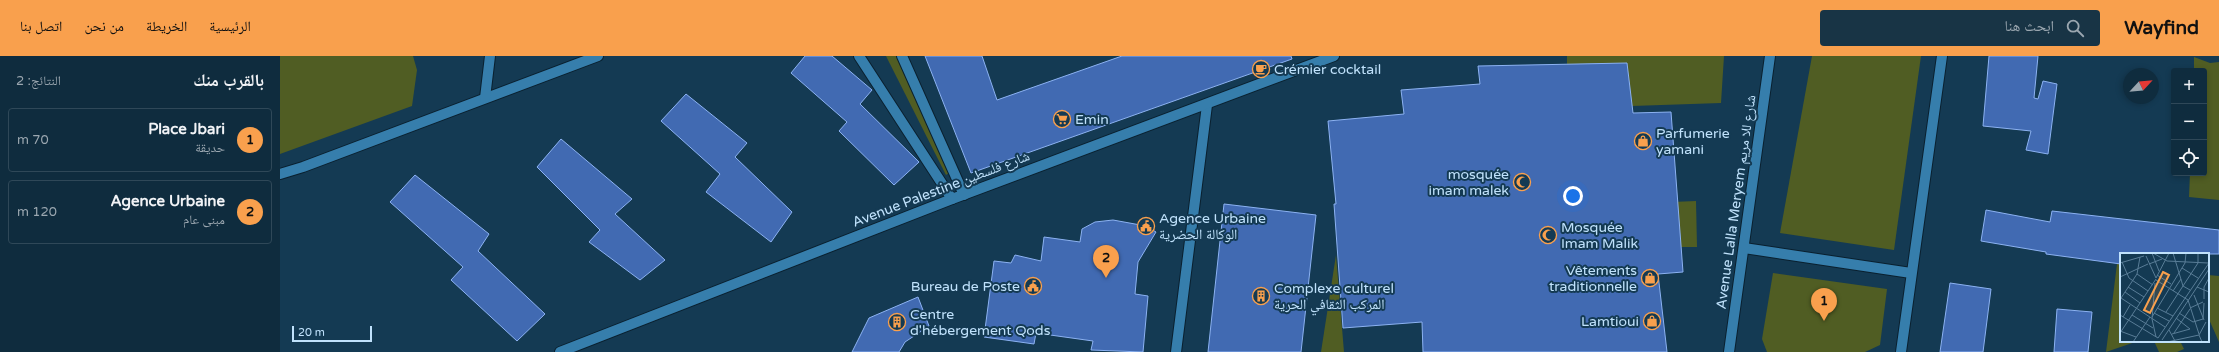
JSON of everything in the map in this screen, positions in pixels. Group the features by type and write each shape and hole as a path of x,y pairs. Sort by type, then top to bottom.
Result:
{"street":[{"path":"485,98 490,56"},
{"path":"280,174 304,167 598,56"},
{"path":"859,56 952,199"},
{"path":"902,56 964,195"},
{"name":"Avenue Palestine شارع فلسطين","path":"560,352 952,199 1207,105 1334,56"},
{"name":"Avenue Lalla Meryem شارع للا مريم","path":"1729,352 1770,56"},
{"path":"1901,352 1942,56"},
{"path":"1176,352 1207,105"},
{"path":"1744,248 1911,273"}],"green space":[{"path":"280,56 413,56 417,70 412,106 280,154"},
{"path":"886,56 900,56 952,171 946,175"},
{"path":"1567,56 1724,56 1721,103 1632,106 1627,63 1567,65"},
{"path":"1812,56 1921,56 1894,250 1780,233"},
{"path":"2194,57 2210,63 2219,62 2219,200 2189,197 2190,176 2207,176 2207,68 2194,68"},
{"path":"1696,201 1697,247 1672,247 1672,202"},
{"path":"1336,255 1344,352 1321,352"},
{"path":"2117,264 2120,264 2120,342 2135,342 2106,352"},
{"path":"1773,273 1887,289 1880,345 1865,352 1767,352 1762,339"},
{"path":"2209,275 2219,276 2219,342 2209,319"},
{"path":"2154,342 2180,342 2184,349 2177,352 2159,352"}],"building":[{"path":"805,56 832,56 872,90 860,104 919,162 894,185 839,131 847,122 791,73"},
{"path":"925,56 982,56 997,100 1122,56 1291,56 1292,59 971,173"},
{"path":"1989,56 2038,56 2034,98 2038,99 2043,81 2057,84 2048,154 2026,150 2031,131 1983,126"},
{"name":"mosquée imam malek","path":"1627,63 1633,113 1671,112 1683,272 1658,274 1667,352 1423,352 1422,322 1343,328 1334,204 1336,204 1328,121 1404,114 1401,90 1480,84 1478,66"},
{"path":"686,94 747,143 735,157 792,212 771,242 706,192 720,174 661,121"},
{"path":"561,139 632,199 615,214 665,260 640,280 589,242 600,230 537,167"},
{"path":"415,175 489,234 478,251 545,314 517,341 451,280 463,267 390,202"},
{"name":"Complexe culturel المركب الثقافي الحرية","path":"1224,204 1316,215 1301,352 1208,352"},
{"path":"1986,210 2050,222 2052,211 2219,230 2219,254 2120,253 2120,264 2046,254 2046,252 1981,241"},
{"path":"1113,220 1146,226 1156,232 1138,262 1135,294 1148,296 1143,352 1091,350 1093,341 1036,333 1034,344 984,337 994,261 1011,263 1015,255 1041,261 1044,237 1080,242 1082,229 1095,222"},
{"path":"1950,283 1991,289 1983,352 1940,352"},
{"name":"Centre d'hébergement Qods","path":"918,297 929,326 905,342 899,352 852,352 869,318"},
{"path":"2057,309 2092,312 2088,352 2054,352"}],"place":[{"name":"Crémier cocktail","path":"1261,69"},
{"name":"Emin","path":"1062,119"},
{"name":"Parfumerie yamani","path":"1643,141"},
{"name":"mosquée imam malek","path":"1522,182"},
{"name":"Agence Urbaine الوكالة الحضرية","path":"1146,226"},
{"name":"Mosquée Imam Malik","path":"1548,235"},
{"name":"Agence Urbaine","path":"1106,278"},
{"name":"Vêtements traditionnelle","path":"1650,278"},
{"name":"Bureau de Poste","path":"1033,286"},
{"name":"Complexe culturel المركب الثقافي الحرية","path":"1261,296"},
{"name":"Lamtioui","path":"1652,321"},
{"name":"Place Jbari","path":"1824,321"},
{"name":"Centre d'hébergement Qods","path":"897,322"}]}
